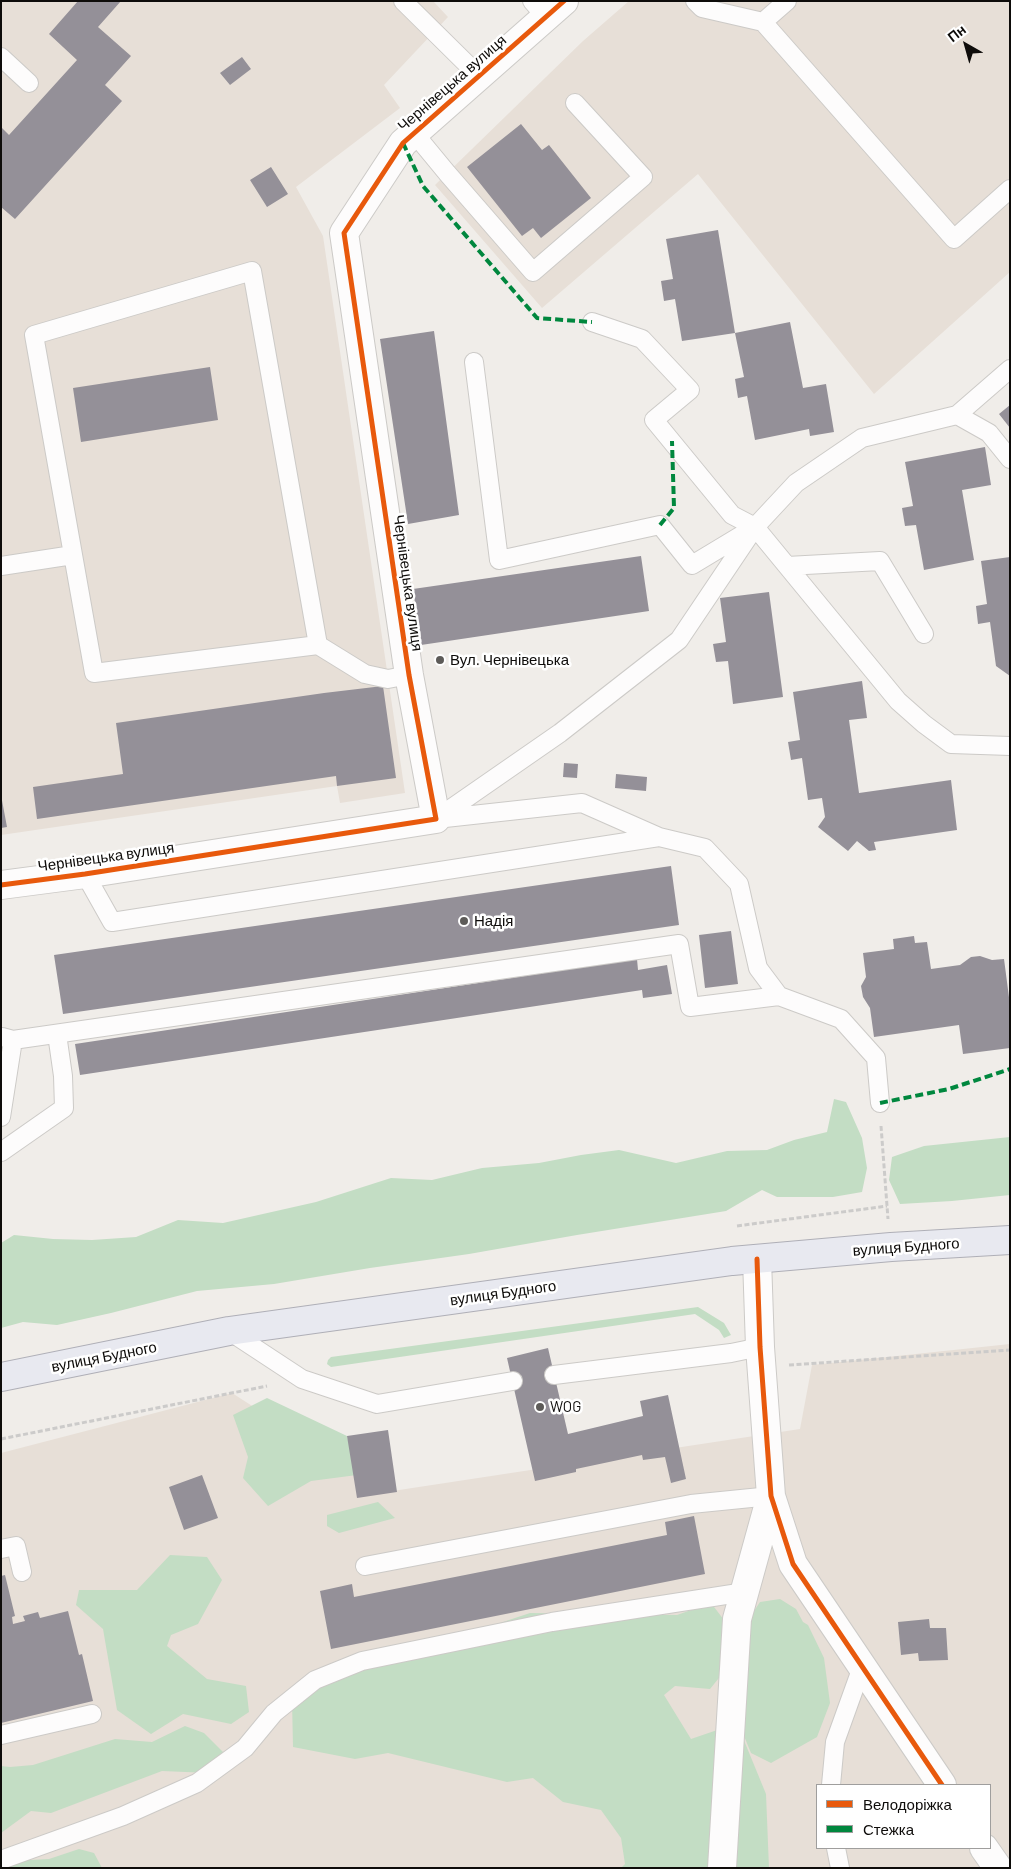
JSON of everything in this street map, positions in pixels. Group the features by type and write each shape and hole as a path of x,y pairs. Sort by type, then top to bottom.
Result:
{"highway":[{"name":"вулиця Будного","path":"1,1377 229,1332 757,1259 891,1246 1010,1240"}],"street":[{"name":"Чернівецька вулиця","path":"1,885 85,874 436,819 409,675 344,233 403,143 479,76 547,6"},
{"path":"757,1259 761,1357 771,1496 793,1564 941,1784"},
{"path":"722,1868 737,1619 771,1496"},
{"path":"985,1849 998,1868"}],"lane":[{"path":"403,1 479,76"},
{"path":"695,1 702,8 763,22 954,239 1010,189"},
{"path":"763,22 787,1"},
{"path":"1,57 29,83"},
{"path":"414,133 453,181 533,272 643,177 576,102"},
{"path":"318,646 252,271 34,334 94,673 318,646 365,674 388,679 409,675"},
{"path":"592,322 642,339 690,390 654,420 732,515 756,528 898,701 951,744 1010,746"},
{"path":"474,362 499,560 660,525 692,564 756,528"},
{"path":"436,819 560,733 679,640 756,528 796,483 862,438 957,415 1010,369"},
{"path":"957,415 989,433 1010,459"},
{"path":"1,566 73,555"},
{"path":"787,566 880,561 924,634"},
{"path":"436,819 582,803 659,837 705,848 739,884 758,968 779,996"},
{"path":"85,874 112,922 659,837"},
{"path":"1,1117 7,1039 56,1034 679,944 690,1007 779,996 841,1019 876,1058 880,1103"},
{"path":"1,1152 64,1108 63,1076 56,1034"},
{"path":"229,1332 302,1379 377,1404 513,1381"},
{"path":"554,1374 731,1353 761,1357"},
{"path":"365,1566 691,1504 771,1496"},
{"path":"1,1550 16,1546 22,1572"},
{"path":"1,1860 123,1816 197,1783 246,1748 274,1713 315,1680 362,1661 552,1622 745,1592"},
{"path":"831,1784 835,1742 862,1667"},
{"path":"1,1735 92,1714"},
{"path":"836,1849 840,1868"}],"path":[{"path":"880,1103 891,1246"},
{"path":"737,1226 887,1206"},
{"path":"761,1357 1010,1350"},
{"path":"1,1439 302,1379"}],"shaded area":[{"path":"1,1 433,1 448,17 384,85 400,108 296,187 323,236 405,793 340,803 337,786 1,835"},
{"path":"629,1 1010,1 1010,272 874,394 698,174 542,308 435,185 583,41"},
{"path":"1010,1344 1010,1868 1,1868 1,1453 232,1393 386,1492 800,1429 812,1365"}],"green space":[{"path":"834,1099 846,1102 862,1138 867,1168 862,1192 833,1197 777,1197 762,1190 726,1211 274,1284 197,1291 57,1325 23,1322 1,1328 1,1243 14,1235 92,1240 136,1237 178,1220 223,1223 316,1202 391,1178 432,1180 482,1168 539,1163 619,1150 676,1163 727,1151 767,1150 794,1140 827,1132"},
{"path":"1010,1137 1010,1195 900,1204 889,1180 892,1157 924,1146"},
{"path":"698,1307 724,1323 731,1335 724,1338 719,1330 695,1314 331,1367 327,1364 331,1357"},
{"path":"267,1398 347,1436 357,1475 311,1481 268,1506 243,1478 248,1457 233,1415"},
{"path":"378,1502 395,1518 339,1533 327,1526 327,1515"},
{"path":"170,1555 207,1557 222,1580 198,1624 171,1635 167,1646 207,1679 246,1686 249,1712 231,1724 183,1714 151,1734 117,1710 103,1629 76,1605 79,1590 137,1590"},
{"path":"780,1599 796,1609 803,1622 808,1625 824,1658 830,1703 817,1737 771,1763 751,1753 744,1736 748,1620 760,1602"},
{"path":"711,1603 724,1620 727,1668 710,1689 675,1686 664,1695 691,1739 726,1727 743,1738 766,1794 769,1868 621,1868 625,1864 621,1838 601,1810 563,1802 533,1778 507,1782 388,1753 355,1759 293,1747 292,1700 315,1680 398,1657 530,1613 677,1615"},
{"path":"185,1726 204,1733 227,1756 209,1773 162,1771 51,1813 31,1811 1,1833 1,1766 33,1765 115,1739 152,1742"},
{"path":"79,1849 94,1853 102,1868 1,1868 10,1861 49,1859"}],"building":[{"path":"78,1 121,1 98,27 131,56 105,85 122,101 15,219 1,207 1,127 9,135 77,60 49,34"},
{"path":"242,57 251,69 230,85 220,73"},
{"path":"521,124 542,150 549,145 591,198 541,238 533,228 522,236 467,167"},
{"path":"271,167 288,194 267,207 250,180"},
{"path":"718,230 735,333 682,341 675,299 664,301 661,281 673,279 666,239"},
{"path":"790,322 803,388 826,384 834,432 810,436 809,429 755,440 747,396 738,398 735,379 744,377 735,333"},
{"path":"434,331 459,515 408,524 380,339"},
{"path":"210,367 218,420 81,442 73,388"},
{"path":"1010,405 1010,428 999,414"},
{"path":"985,447 991,485 962,490 974,560 924,570 916,525 905,526 902,508 913,506 905,462"},
{"path":"641,556 649,611 421,645 413,589"},
{"path":"1010,557 1010,676 996,666 990,622 978,624 976,606 987,604 981,561"},
{"path":"769,592 783,697 733,704 728,661 716,662 713,644 726,642 720,598"},
{"path":"862,681 867,718 849,720 859,793 951,780 957,830 874,842 876,850 869,851 857,841 848,851 818,827 825,817 822,798 808,800 802,758 791,760 788,742 800,740 793,692"},
{"path":"383,686 396,778 337,786 336,776 37,819 33,787 123,774 116,723"},
{"path":"564,763 578,764 577,778 563,777"},
{"path":"616,774 647,777 646,791 615,788"},
{"path":"1,795 7,827 1,828"},
{"path":"671,866 679,925 63,1014 54,955"},
{"path":"731,931 738,984 705,988 699,935"},
{"path":"914,936 915,943 927,942 931,969 960,965 971,957 980,956 992,960 1004,959 1010,1005 1010,1048 963,1054 959,1025 874,1037 870,1008 863,997 861,986 866,977 863,953 894,949 893,939"},
{"path":"637,959 638,970 667,965 672,994 643,998 642,990 80,1075 75,1044"},
{"path":"548,1348 568,1434 643,1416 640,1401 668,1395 686,1479 671,1483 665,1457 643,1460 642,1455 576,1469 576,1472 535,1481 507,1358"},
{"path":"388,1430 397,1492 357,1498 347,1436"},
{"path":"202,1475 218,1518 184,1530 169,1487"},
{"path":"694,1516 705,1574 331,1649 320,1591 352,1584 354,1597 667,1535 665,1522"},
{"path":"5,1575 15,1616 12,1617 13,1624 25,1621 23,1616 38,1612 40,1618 68,1611 79,1655 82,1654 93,1701 1,1723 1,1576"},
{"path":"929,1619 930,1628 946,1628 948,1660 919,1661 918,1653 901,1655 898,1622"}],"marked path":[{"path":"403,143 423,186 537,318 592,322"},
{"path":"660,525 674,508 672,441"},
{"path":"880,1103 949,1089 1010,1069"}],"cycle path":[{"path":"1,885 85,874 436,819 409,675 344,233 403,143 564,1"},
{"path":"757,1259 760,1347 771,1496 793,1564 941,1784"}],"place":[{"name":"Вул. Чернівецька","path":"440,660"},
{"name":"Надія","path":"464,921"},
{"name":"WOG","path":"540,1407"}]}
